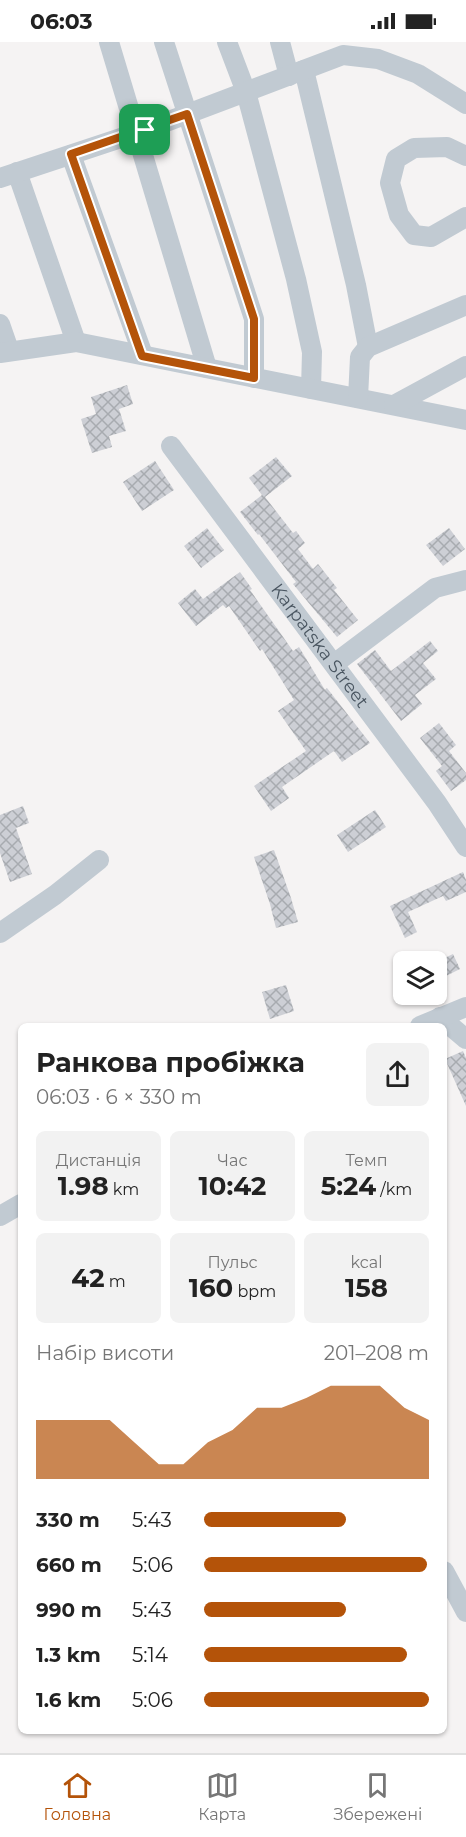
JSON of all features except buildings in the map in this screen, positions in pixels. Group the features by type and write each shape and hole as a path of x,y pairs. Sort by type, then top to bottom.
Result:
{"street":[{"path":"109,42 207,368"},
{"path":"164,42 254,319 254,378"},
{"path":"227,42 246,92 296,279 312,352 311,389"},
{"path":"280,42 297,73 356,285 368,347"},
{"path":"76,342 9,175 135,133 297,73 333,50 343,55 378,59 418,74 466,104"},
{"path":"466,156 447,147 414,148 396,159 390,183 399,215 414,235 431,237 466,217"},
{"path":"71,154 142,356"},
{"path":"358,398 360,357 368,347 466,305"},
{"path":"0,324 4,351 76,342 466,420"},
{"path":"394,405 466,366"},
{"name":"Karpatska Street","path":"171,446 437,803 466,847"},
{"path":"334,664 435,588 466,580"},
{"path":"0,933 55,895 99,860"},
{"path":"427,1023 466,1006"},
{"path":"440,1017 466,1039"},
{"path":"0,1216 18,1206"},
{"path":"447,1577 466,1612"}],"route":[{"path":"187,114 254,319 254,378 142,356 71,154 145,130 187,114"}]}
